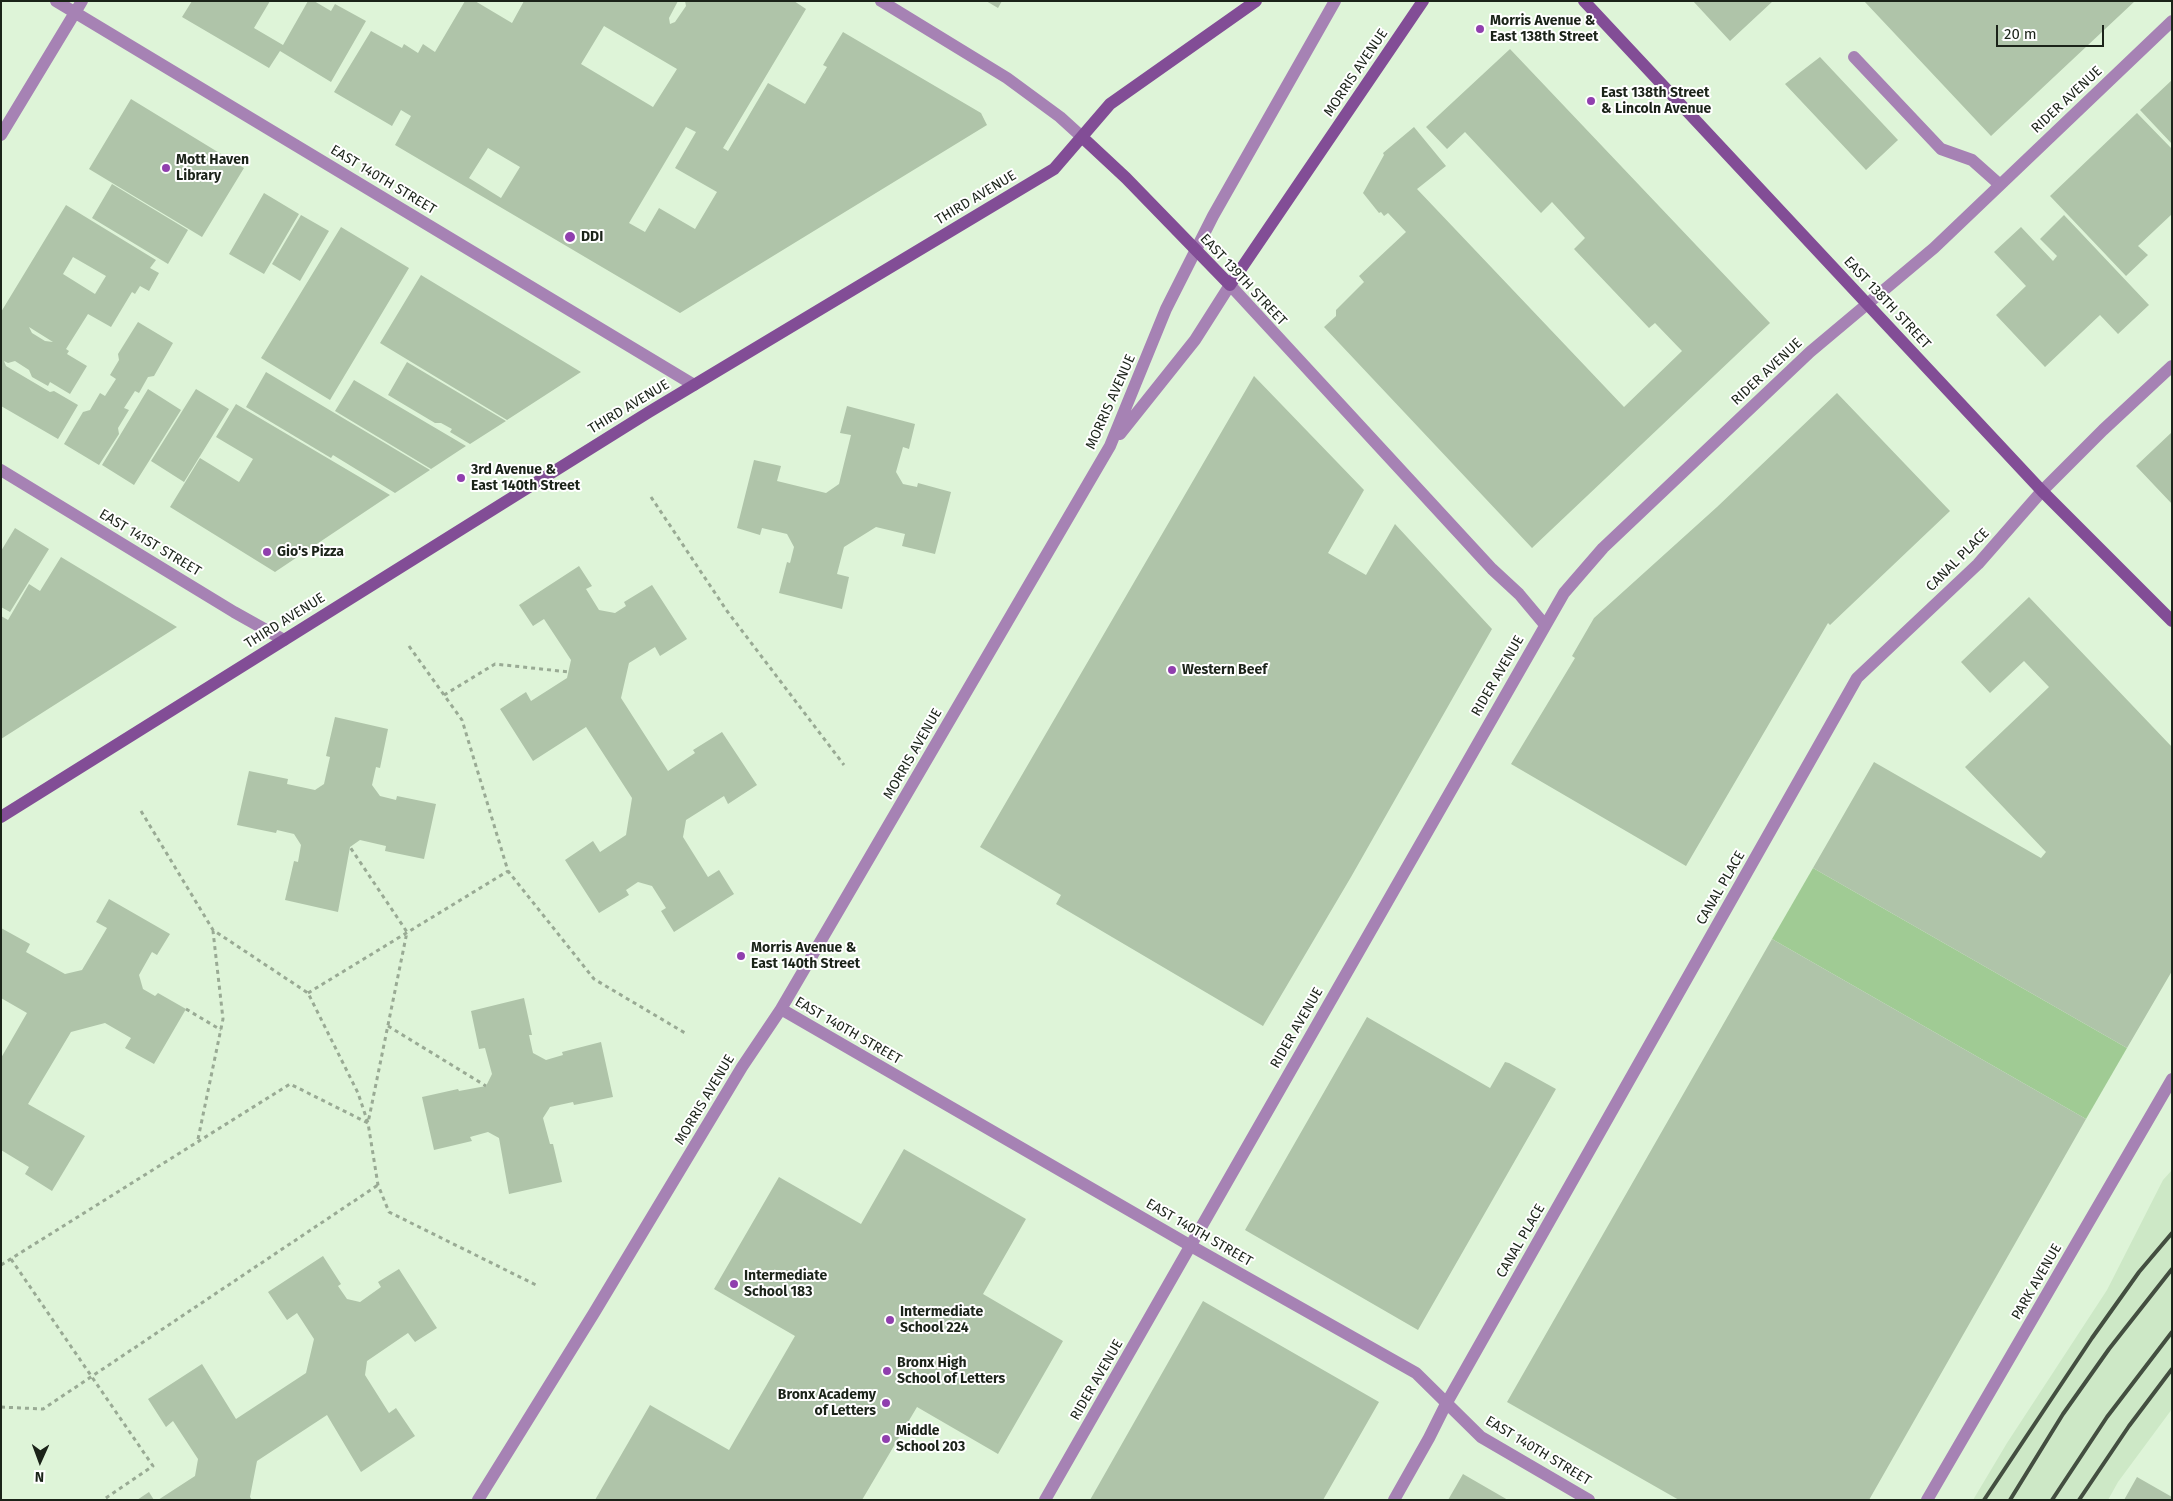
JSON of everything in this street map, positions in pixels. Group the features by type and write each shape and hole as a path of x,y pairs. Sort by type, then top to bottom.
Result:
{"main road":[{"name":"THIRD AVENUE","path":"1,817 694,385 1054,169 1110,104 1256,1"},
{"name":"MORRIS AVENUE","path":"1230,285 1423,1"},
{"name":"EAST 138TH STREET","path":"1584,1 2042,491 2172,621"},
{"name":"EAST 139TH STREET","path":"1082,137 1126,178 1230,285"}],"street":[{"name":"EAST 140TH STREET","path":"56,1 694,385"},
{"path":"1,135 82,1"},
{"name":"EAST 139TH STREET","path":"881,1 1007,78 1082,137"},
{"name":"MORRIS AVENUE","path":"478,1500 594,1313 742,1067 781,1009 1110,446 1166,309 1213,216 1336,1"},
{"name":"RIDER AVENUE","path":"1044,1500 1564,593 1603,548 1810,352 1866,303 1934,248 2172,21"},
{"path":"1854,56 1941,149 1972,160 1999,184"},
{"path":"1110,446 1194,340 1230,285"},
{"name":"EAST 139TH STREET","path":"1230,285 1479,554 1519,594 1545,625"},
{"name":"CANAL PLACE","path":"1394,1500 1446,1404 1857,678 1978,564 2042,491 2103,430 2172,366"},
{"name":"EAST 141ST STREET","path":"1,470 234,612 284,640"},
{"name":"EAST 140TH STREET","path":"781,1009 1191,1246 1416,1373 1481,1437 1588,1500"},
{"name":"PARK AVENUE","path":"1928,1500 2172,1079"}],"path":[{"path":"651,497 727,611 844,764"},
{"path":"409,646 462,720 508,871 594,979 685,1033"},
{"path":"444,696 495,664 569,672"},
{"path":"141,811 213,930 223,1019 198,1140"},
{"path":"350,847 407,932 368,1123"},
{"path":"308,993 508,871"},
{"path":"213,930 308,993 358,1093 368,1123 378,1186 389,1212 536,1285"},
{"path":"186,1009 221,1030"},
{"path":"388,1026 486,1086"},
{"path":"1,1265 290,1084 368,1123"},
{"path":"1,1407 43,1409 378,1186"},
{"path":"11,1259 153,1466 103,1500"}],"shaded area":[{"path":"1813,868 2127,1048 2086,1119 1772,939"},
{"path":"2172,1170 2172,1409 2118,1482 2108,1500 1973,1500 2007,1443 2107,1290 2163,1180"}],"building":[{"path":"192,1 270,1 254,28 283,45 308,1 314,1 331,11 335,4 366,21 331,82 280,51 269,68 182,17"},
{"path":"465,1 475,1 512,23 524,1 678,1 669,18 670,24 675,22 686,6 685,1 794,1 806,9 723,148 728,151 768,83 805,104 827,67 823,65 843,32 981,113 987,125 680,313 395,145 411,116 401,110 392,126 334,92 371,31 402,48 404,44 418,53 423,44 435,52","holes":["604,26 677,69 653,107 581,64","686,127 696,132 675,168 717,192 695,229 659,208 645,232 629,223","488,148 520,167 501,198 469,178"]},
{"path":"986,1 1002,1 998,8"},
{"path":"1693,1 1773,1 1730,41"},
{"path":"1864,1 2135,1 1991,136"},
{"path":"1510,49 1770,323 1532,548 1324,327 1336,316 1336,310 1364,282 1359,276 1406,232 1388,213 1384,216 1381,212 1379,213 1363,193 1384,155 1383,153 1414,127 1446,166 1417,189 1624,407 1682,351 1655,323 1649,328 1574,249 1585,238 1552,202 1541,213 1465,132 1447,149 1426,127"},
{"path":"1820,57 1898,140 1866,170 1785,84"},
{"path":"2172,80 2172,144 2140,110"},
{"name":"Mott Haven Library","path":"131,99 244,168 202,237 89,169"},
{"path":"2137,113 2172,149 2172,214 2138,246 2148,255 2126,276 2050,196"},
{"path":"112,184 188,230 168,264 92,218"},
{"path":"264,193 299,214 264,274 229,254"},
{"path":"66,205 156,260 150,268 159,273 149,291 140,286 135,294 132,292 111,327 88,314 66,349 69,351 67,354 87,366 70,394 50,382 48,386 32,377 29,370 15,361 8,363 4,361 6,366 50,392 54,391 78,405 58,439 1,406 1,312","holes":["73,257 106,276 95,294 63,274","29,327 53,342 45,341 32,333"]},
{"path":"301,215 329,231 300,281 272,264"},
{"path":"2064,215 2149,305 2118,334 2100,315 2045,367 1996,315 2026,286 1994,252 2021,227 2053,261 2057,256 2040,239"},
{"path":"341,227 409,268 330,400 261,358"},
{"path":"421,275 581,372 507,420 380,343"},
{"path":"138,322 173,343 154,376 148,377 139,393 135,391 124,408 129,410 118,428 119,434 99,465 64,444 83,412 90,410 100,393 105,396 116,379 110,375 119,360 118,354"},
{"path":"407,362 506,421 470,444 450,432 452,429 441,423 435,423 388,395"},
{"path":"266,372 430,470 395,493 333,455 331,458 246,407"},
{"path":"1254,376 1364,490 1328,553 1366,575 1395,524 1492,629 1351,877 1263,1026 1056,904 1061,895 980,847"},
{"path":"354,380 466,446 431,469 335,411"},
{"path":"148,389 181,410 134,485 102,465"},
{"path":"196,389 229,409 184,482 151,461"},
{"path":"1837,393 1950,511 1830,625 1828,623 1686,866 1511,764 1575,658 1572,656 1594,618 1717,507"},
{"path":"236,404 390,495 275,572 170,507 200,458 239,482 253,459 216,437"},
{"path":"847,406 915,424 909,449 903,447 896,472 903,484 917,487 918,483 951,492 935,554 902,546 905,534 876,527 844,547 837,574 849,577 842,609 779,593 787,562 790,563 794,547 787,534 762,528 760,535 737,528 754,460 781,466 777,481 826,493 839,484 851,435 840,433"},
{"path":"2172,432 2172,504 2136,466"},
{"path":"15,528 49,549 10,612 1,607 1,551"},
{"path":"61,557 177,627 1,739 1,616 8,620 29,584 40,591"},
{"path":"579,566 592,586 586,589 599,610 615,613 626,606 624,602 652,585 687,639 660,656 655,647 629,663 621,698 668,771 695,753 693,750 722,732 757,785 728,804 724,796 686,820 683,837 708,877 719,870 734,894 674,932 661,911 666,908 652,886 638,882 626,890 629,895 599,913 565,860 593,841 600,852 626,835 632,798 586,727 533,761 500,709 526,692 531,701 567,678 571,660 544,619 533,626 519,605"},
{"path":"2029,597 2172,747 2172,971 2127,1048 1813,868 1874,762 2041,858 2046,852 1965,767 2049,687 2024,661 1990,693 1961,662"},
{"path":"335,717 388,729 380,768 376,767 372,785 380,796 396,800 397,796 436,804 424,859 385,851 386,846 360,840 350,847 338,912 285,900 294,861 298,862 301,845 294,834 277,830 276,833 237,825 249,771 288,779 287,784 315,790 324,784 330,757 326,756"},
{"path":"109,899 170,934 157,955 152,952 139,975 143,989 155,996 158,993 186,1009 154,1064 125,1048 131,1038 105,1023 71,1032 28,1104 85,1136 52,1191 25,1174 29,1167 1,1150 1,1058 27,1013 1,998 1,928 30,944 26,952 65,974 82,970 107,928 96,922"},
{"path":"1772,939 2086,1119 1869,1500 1679,1500 1507,1402"},
{"path":"524,998 532,1035 529,1035 533,1053 546,1060 563,1055 562,1052 601,1042 613,1097 574,1105 573,1102 550,1107 543,1118 550,1144 553,1144 562,1182 509,1194 499,1138 488,1132 470,1137 472,1141 434,1150 422,1097 458,1089 459,1091 486,1086 492,1074 485,1048 479,1049 471,1011"},
{"path":"1367,1017 1490,1088 1505,1062 1556,1089 1418,1330 1245,1230"},
{"path":"904,1149 1026,1219 983,1294 1063,1341 998,1454 917,1407 862,1500 595,1500 650,1405 729,1450 795,1336 714,1289 779,1177 861,1224"},
{"path":"323,1256 341,1284 338,1286 347,1299 360,1302 381,1287 378,1282 399,1269 437,1328 415,1342 408,1333 367,1361 365,1375 389,1413 396,1408 415,1436 361,1472 327,1415 257,1461 250,1497 252,1500 158,1500 195,1476 198,1459 173,1421 166,1427 148,1399 202,1364 236,1419 306,1373 314,1339 297,1313 287,1320 268,1292"},
{"path":"1203,1301 1379,1402 1323,1500 1090,1500"},
{"path":"1463,1474 1508,1500 1448,1500"},
{"path":"2137,1477 2172,1497 2171,1500 2124,1500"},
{"path":"149,1492 154,1500 137,1500"}],"railway":[{"path":"1984,1500 2092,1338 2139,1272 2172,1233"},
{"path":"2010,1500 2063,1414 2109,1349 2172,1269"},
{"path":"2052,1500 2107,1417 2172,1332"},
{"path":"2079,1500 2129,1426 2172,1369"}],"place":[{"name":"Morris Avenue & East 138th Street","path":"1480,29"},
{"name":"East 138th Street & Lincoln Avenue","path":"1591,101"},
{"name":"Mott Haven Library","path":"166,168"},
{"name":"DDI","path":"570,237"},
{"name":"3rd Avenue & East 140th Street","path":"461,478"},
{"name":"Gio's Pizza","path":"267,552"},
{"name":"Western Beef","path":"1172,670"},
{"name":"Morris Avenue & East 140th Street","path":"741,956"},
{"name":"Intermediate School 183","path":"734,1284"},
{"name":"Intermediate School 224","path":"890,1320"},
{"name":"Bronx High School of Letters","path":"887,1371"},
{"name":"Bronx Academy of Letters","path":"886,1403"},
{"name":"Middle School 203","path":"886,1439"}]}
